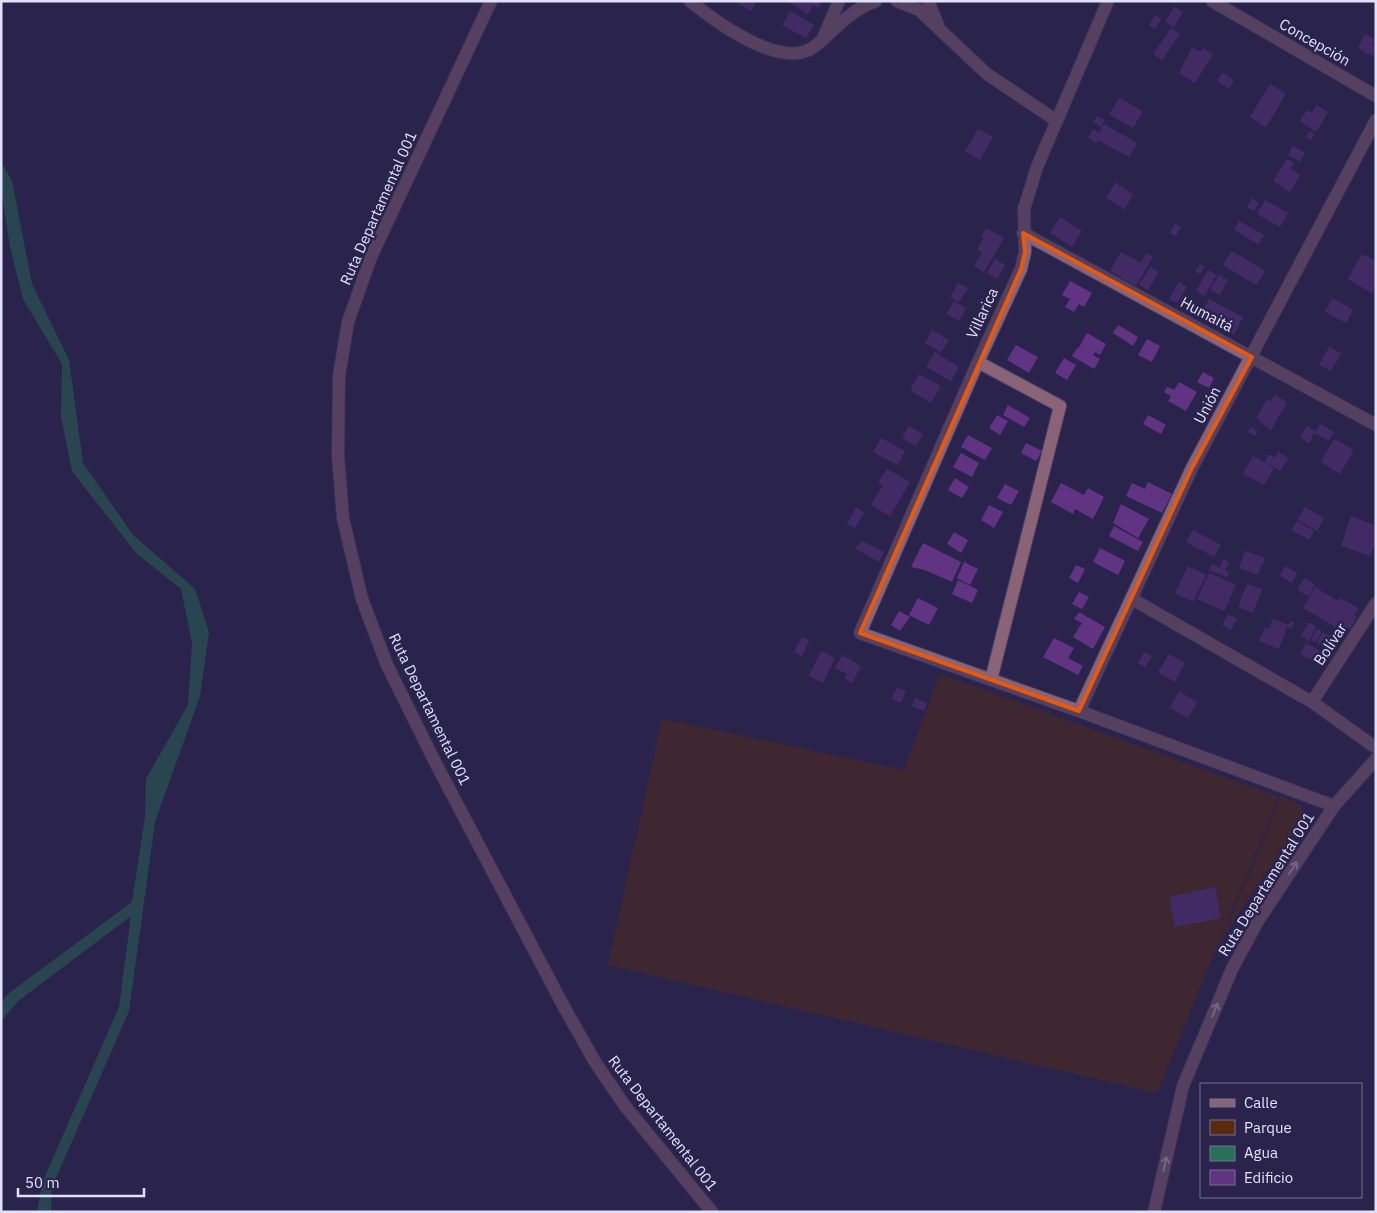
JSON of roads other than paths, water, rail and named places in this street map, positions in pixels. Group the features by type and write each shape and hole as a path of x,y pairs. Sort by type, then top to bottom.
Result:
{"street":[{"name":"Ruta Departamental 001","path":"491,1 371,257 348,322 339,376 338,456 343,518 362,599 387,665 440,771 564,1007 595,1062 625,1106 712,1212"},
{"path":"690,1 736,34 774,50 795,54 804,52 847,18 876,1"},
{"path":"822,39 839,1"},
{"path":"898,1 919,10 987,74 1057,122"},
{"path":"928,1 942,32"},
{"name":"Villarica","path":"992,680 860,633 1021,268 1025,252 1023,233 1024,209 1037,167 1108,1"},
{"name":"Concepción","path":"1212,1 1376,96"},
{"name":"Unión","path":"1079,711 1192,468 1376,120"},
{"name":"Humaitá","path":"1023,233 1376,425"},
{"path":"978,362 1060,406 992,680 1334,806"},
{"path":"1132,599 1312,702 1376,748"},
{"name":"Bolívar","path":"1312,702 1376,603"},
{"name":"Ruta Departamental 001","path":"1154,1212 1183,1086 1232,969 1258,921 1334,806 1376,759"}],"water":[{"path":"1,162 12,181 32,284 69,360 83,463 133,535 195,589 209,632 200,696 155,822 129,1011 52,1187 51,1212 37,1212 43,1181 119,1007 131,916 18,1001 1,1021 1,1003 9,993 132,902 145,817 146,779 188,705 192,643 181,589 136,553 72,471 61,417 62,364 23,299 10,247 1,188"}]}
